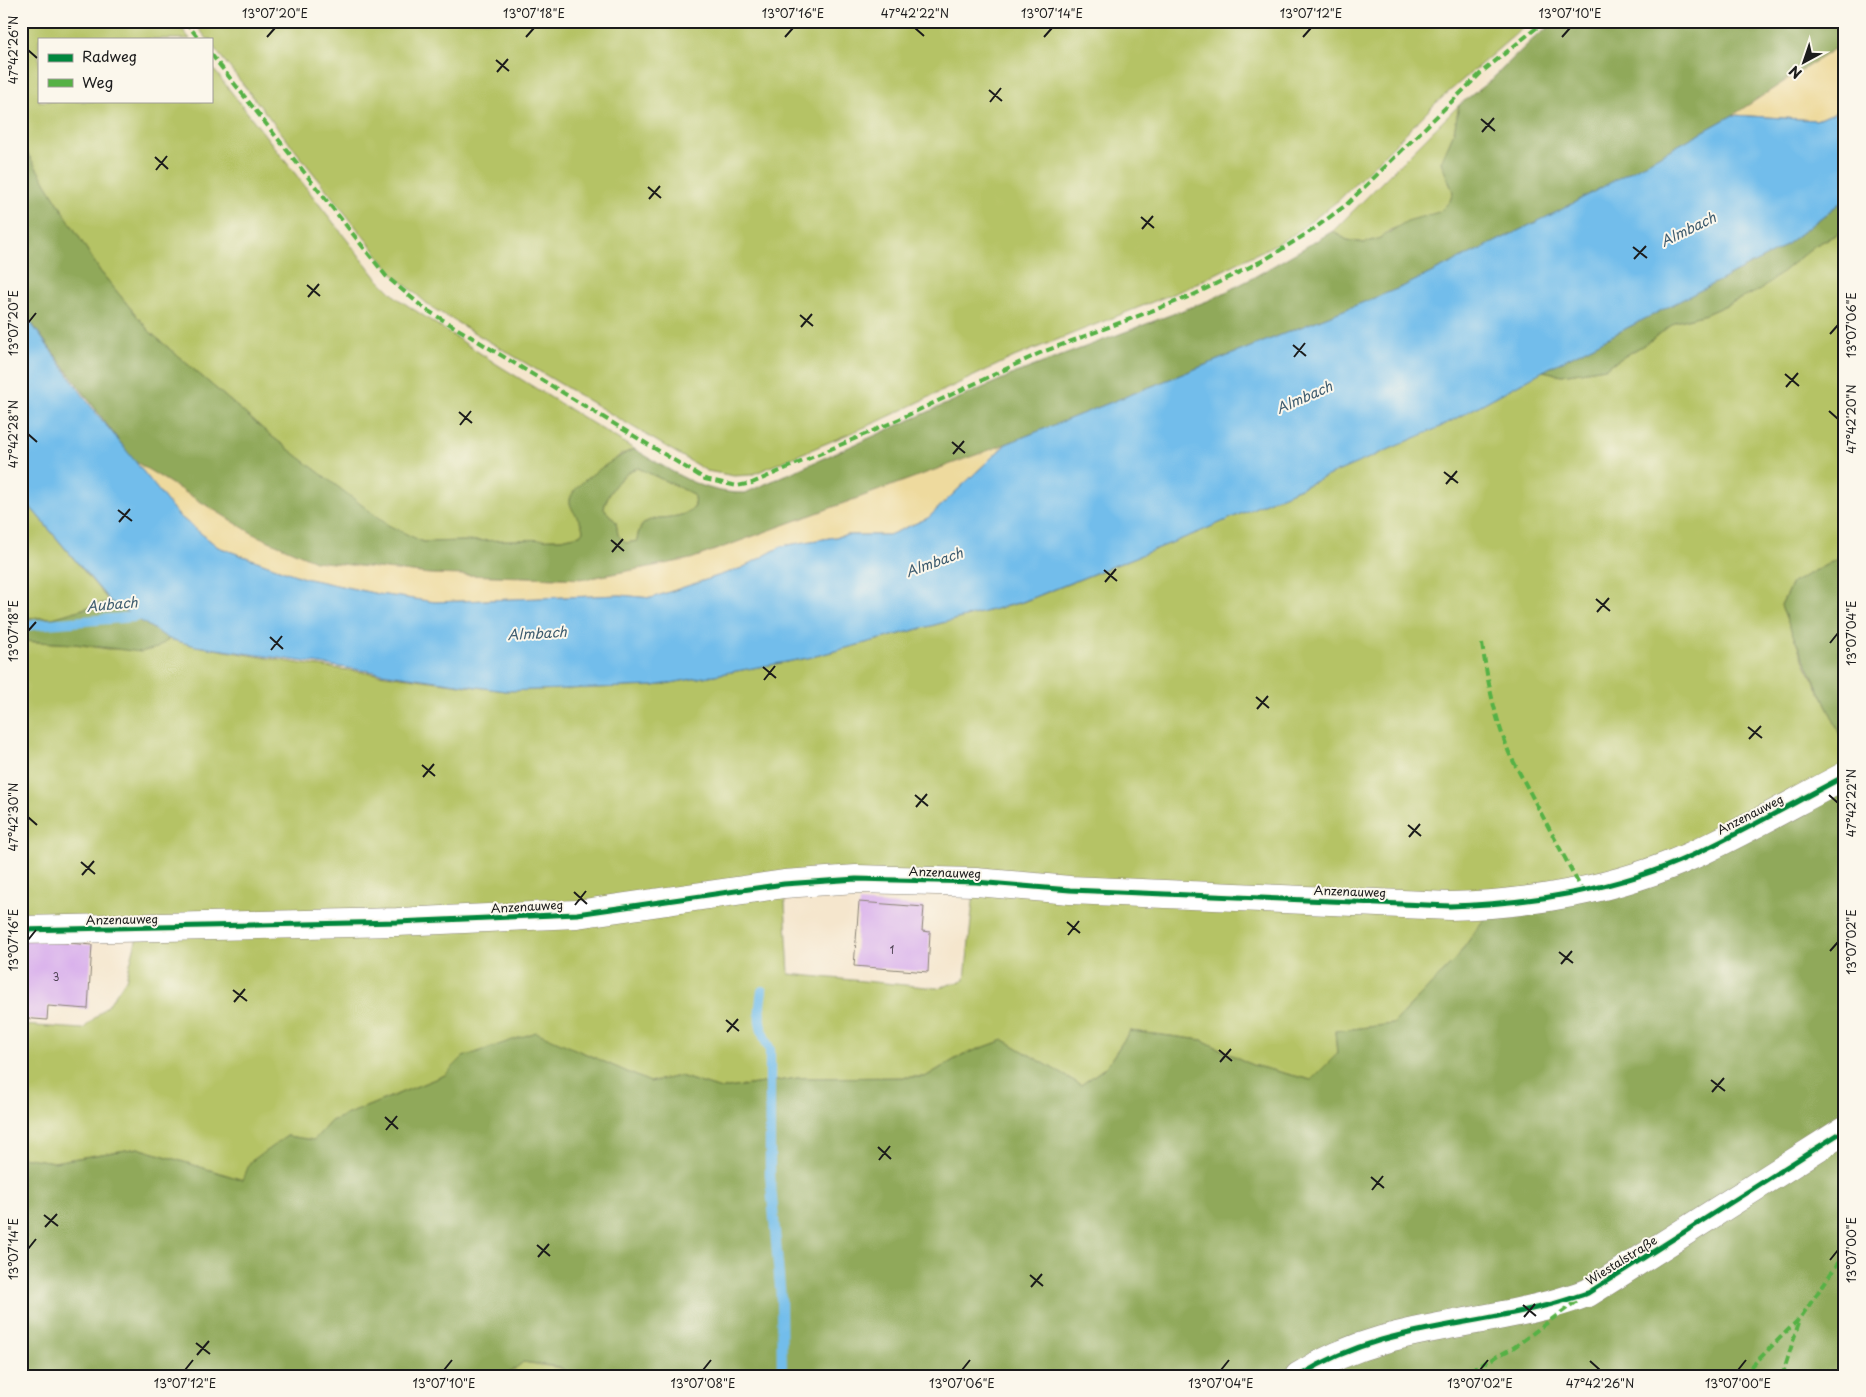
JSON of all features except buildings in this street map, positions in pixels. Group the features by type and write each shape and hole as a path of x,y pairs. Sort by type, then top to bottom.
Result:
{"street":[{"name":"Anzenauweg","path":"21,930 397,922 576,914 784,884 856,879 976,882 1070,890 1431,905 1494,905 1582,890 1635,877 1693,855 1845,776"},
{"name":"Wiestalstraße","path":"1298,1376 1325,1360 1366,1344 1444,1324 1544,1306 1588,1293 1845,1130"}],"green space":[{"path":"21,21 176,21 189,38 38,38 38,102 212,102 212,67 376,277 398,299 498,365 634,449 620,455 570,503 582,525 583,531 580,535 561,539 422,542 388,526 270,435 150,332 100,271 21,143"},
{"path":"193,21 1531,21 1437,102 1339,200 1290,237 1185,289 1014,357 877,422 751,475 734,476 707,471 431,307 394,275 212,45 212,38 206,38"},
{"path":"1557,21 1845,21 1845,42 1733,115 1559,211 1402,287 1006,444 691,559 586,579 429,574 315,561 255,535 134,461 21,309 21,143 100,271 150,332 270,435 388,525 423,542 561,539 580,535 583,531 581,523 570,503 571,496 576,488 596,472 634,449 700,485 729,492 745,493 1016,373 1210,300 1249,280 1333,231 1347,240 1364,243 1380,238 1407,221 1439,212 1450,201 1453,192 1441,162 1454,132 1459,105 1491,80 1533,39","holes":["638,468 694,496 695,507 683,514 653,519 647,522 642,526 637,541 626,543 618,535 616,522 604,509 611,490 626,474"]},
{"path":"1459,105 1454,132 1441,162 1453,192 1450,201 1439,212 1390,230 1380,238 1364,243 1347,240 1333,231"},
{"path":"1845,199 1845,230 1814,246 1760,290 1706,314 1676,322 1647,343 1605,368 1562,375 1543,371 1779,250"},
{"path":"1845,230 1845,555 1792,583 1781,605 1805,664 1845,746 1845,776 1693,855 1494,905 1455,960 1393,1024 1335,1031 1337,1054 1311,1080 1252,1065 1202,1040 1130,1031 1106,1067 1081,1085 1004,1040 962,1055 925,1077 798,1078 721,1089 680,1076 650,1082 584,1053 463,1057 445,1075 331,1121 314,1141 287,1136 243,1180 138,1148 54,1162 21,1157 21,1025 83,1029 109,1004 126,979 137,937 21,930 21,641 75,644 108,649 157,648 169,639 196,646 303,664 505,691 654,686 808,658 1023,602 1199,532 1440,427 1543,371 1562,375 1605,368 1647,343 1676,322 1706,314 1760,290 1814,246","holes":["975,882 965,980 937,988 789,974 784,885"]},
{"path":"638,468 689,492 694,496 695,507 686,513 673,517 652,519 642,526 637,541 626,543 618,535 616,522 604,509 611,490 626,474"},
{"path":"21,496 109,601 53,618 21,618"},
{"path":"1845,555 1845,746 1781,605 1792,583"},
{"path":"109,601 169,639 157,648 141,652 75,644 21,641 21,618 53,618"},
{"path":"1845,776 1845,1376 571,1376 560,1367 523,1362 506,1376 21,1376 21,1157 54,1162 138,1148 243,1180 250,1162 287,1136 314,1140 331,1121 445,1075 463,1057 536,1032 650,1082 680,1076 721,1089 798,1078 925,1077 962,1055 1004,1040 1081,1085 1106,1067 1130,1031 1202,1040 1252,1065 1311,1080 1337,1054 1335,1031 1393,1024 1455,960 1494,905 1582,890"},
{"path":"523,1362 560,1368 571,1376 506,1376"}],"sand":[{"path":"1845,42 1845,109 1816,120 1733,115"},
{"path":"1006,444 928,518 889,535 847,535 782,546 742,568 651,598 620,595 435,602 378,594 304,578 218,547 178,515 134,461 255,535 315,561 429,574 586,579 691,559"}],"water":[{"name":"Almbach","path":"1845,109 1845,199 1779,250 1543,371 1440,427 1199,532 1022,602 808,658 654,686 505,691 196,646 169,639 110,601 21,496 21,309 90,405 178,515 218,547 304,578 378,594 435,602 620,595 651,598 742,568 782,546 847,535 889,535 928,518 1006,444 1402,287 1559,211 1733,115 1816,120"}],"waterway":[{"name":"Aubach","path":"21,626 135,617 147,614"},
{"path":"762,991 760,1021 763,1035 770,1050 770,1174 781,1299 782,1376"}],"marked path":[{"path":"185,21 198,38"},
{"path":"212,55 386,276 425,309 705,479 737,486 752,483 891,423 1040,353 1191,296 1266,259 1311,231 1346,205 1483,71 1545,21"},
{"path":"1482,644 1493,701 1510,755 1582,890"},
{"path":"1742,1376 1801,1317 1845,1253"},
{"path":"1459,1376 1513,1348 1578,1300"},
{"path":"1782,1376 1800,1319"}],"cycle path":[{"path":"21,930 397,922 577,914 784,884 856,879 976,882 1070,890 1450,906 1481,905 1574,893 1605,886 1665,867 1732,836 1845,776"},
{"path":"1299,1376 1328,1360 1358,1347 1388,1338 1512,1313 1588,1293 1845,1130"}]}
